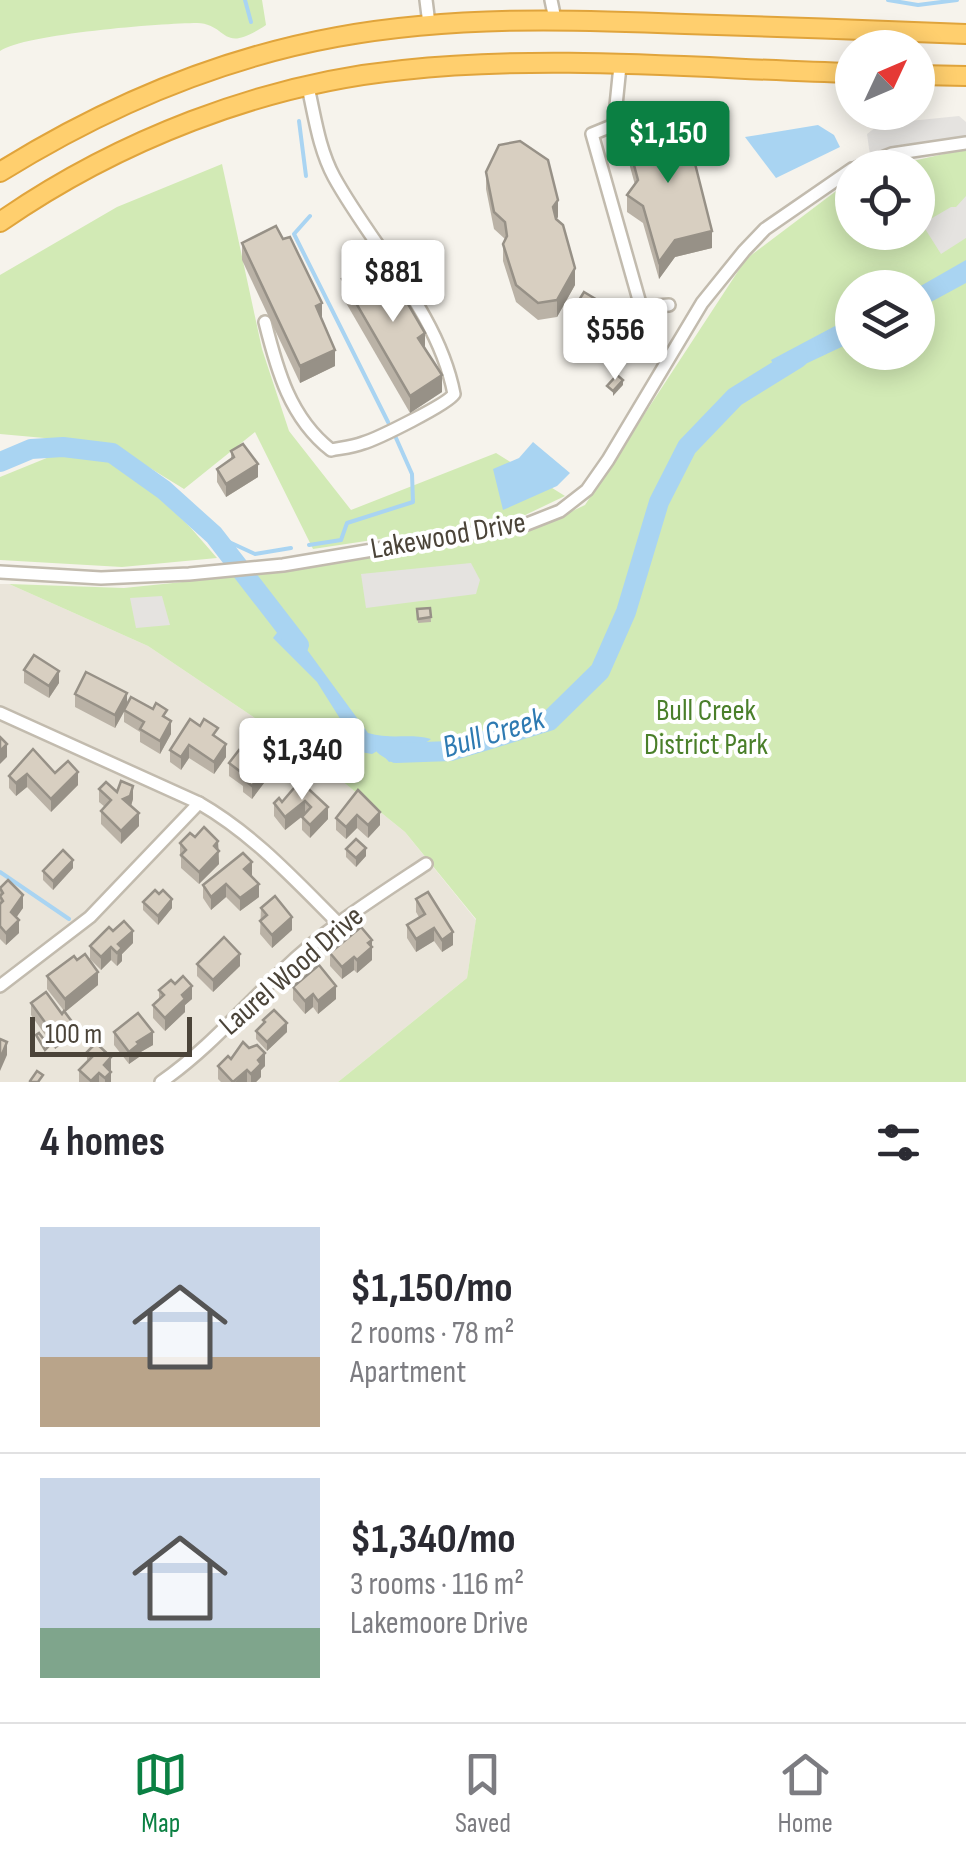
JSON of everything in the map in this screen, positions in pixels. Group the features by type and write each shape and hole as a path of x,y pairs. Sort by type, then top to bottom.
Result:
{"highway":[{"path":"0,172 113,110 237,62 335,38 429,24 553,9 966,34"},
{"path":"0,222 81,172 156,136 233,107 308,87 400,70 477,64 835,72"},
{"path":"935,75 966,76"}],"street":[{"path":"426,0 429,24"},
{"path":"620,66 614,125 592,134 641,307 670,305"},
{"path":"265,322 275,363 293,404 308,432 331,450 382,436 449,403 454,394 430,328 335,179 324,154 308,87"},
{"name":"Lakewood Drive","path":"922,150 966,144"},
{"name":"Lakewood Drive","path":"0,572 101,578 283,564 527,524 560,511 586,490 608,460 702,303 744,251 765,229 835,181"},
{"path":"0,713 199,802 246,833 338,923"},
{"path":"0,986 90,917 199,802"},
{"name":"Laurel Wood Drive","path":"161,1082 338,923 426,864"}],"shaded area":[{"path":"959,116 966,122 966,138 869,150 867,134 872,130 935,130 935,118"},
{"path":"966,196 966,238 941,254 935,245 935,216 956,207"},
{"path":"471,563 480,580 476,594 366,608 361,574"},
{"path":"0,584 9,584 148,646 310,755 405,832 476,920 467,978 338,1082 0,1082"},
{"path":"162,596 170,625 136,628 130,598"}],"green space":[{"path":"0,0 262,0 266,25 240,38 197,23 126,27 36,39 0,51"},
{"name":"Bull Creek District Park","path":"966,149 966,1082 338,1082 467,978 476,919 405,832 310,755 148,646 9,584 124,588 291,571 539,527 585,505 746,259 835,192 835,250 935,250 935,156"},
{"path":"222,164 262,349 289,431 351,510 496,453 565,496 519,518 313,549 255,432 184,489 111,444 0,434 0,275 117,207"},
{"path":"59,453 118,458 217,558 122,567 0,560 0,477"}],"water":[{"path":"818,125 834,135 840,147 776,178 745,137"},
{"path":"966,260 966,283 935,300 935,278"},
{"path":"835,326 835,350 780,376 771,360"},
{"path":"533,442 570,473 557,486 503,510 493,469 519,458"},
{"path":"286,621 368,733 431,739 389,762 379,750 372,754 361,752 317,682 273,638"}],"building":[{"path":"623,124 646,135 685,124 712,231 675,240 659,262 643,206 627,195 638,180"},
{"path":"520,141 548,160 558,200 553,207 556,219 563,225 575,268 557,300 538,303 516,285 503,244 507,236 505,222 494,212 486,172 499,145"},
{"path":"276,226 283,239 290,237 322,303 316,306 335,350 300,366 242,243"},
{"path":"373,259 381,272 387,268 425,333 418,338 442,375 410,396 342,279"},
{"path":"584,292 619,313 615,321 579,300"},
{"path":"617,375 623,380 613,391 607,386"},
{"path":"243,444 258,464 226,484 217,469 234,457 231,451"},
{"path":"430,608 431,617 418,619 417,609"},
{"path":"34,655 59,671 49,686 24,670"},
{"path":"86,672 127,693 115,715 75,694"},
{"path":"131,697 153,709 156,703 167,710 163,716 171,721 160,741 140,729 144,722 124,710"},
{"path":"190,719 200,726 204,719 218,728 213,735 226,744 214,762 189,745 181,757 170,750"},
{"path":"33,749 55,773 68,761 78,772 51,799 27,774 16,783 9,776"},
{"path":"239,750 247,756 250,752 267,766 252,786 229,763"},
{"path":"121,781 133,786 130,796 123,799 139,813 121,831 101,811 111,800 99,789 106,782 117,792"},
{"path":"300,781 328,807 310,825 302,817 311,807 305,801 285,817 274,803 279,798 282,802"},
{"path":"358,790 380,812 368,825 357,815 346,827 336,818"},
{"path":"204,827 218,841 214,846 219,851 199,872 181,855 186,850 180,843 190,833 195,837"},
{"path":"356,839 366,848 356,858 346,849"},
{"path":"63,850 73,860 53,881 43,871"},
{"path":"243,853 252,862 244,869 259,884 240,898 226,884 211,897 203,885"},
{"path":"8,880 23,895 11,912 19,920 6,933 0,926 0,888"},
{"path":"155,890 159,894 163,890 172,899 158,916 143,902"},
{"path":"428,892 453,932 442,940 434,928 416,939 407,925 425,914 416,899"},
{"path":"275,896 292,917 272,935 260,921 267,915 261,908"},
{"path":"124,921 133,931 118,944 122,948 117,953 111,947 101,957 90,946 109,927 113,931"},
{"path":"361,927 372,940 368,943 372,947 342,967 330,953"},
{"path":"224,937 240,954 213,980 197,964"},
{"path":"85,954 98,972 65,999 47,976 74,956 77,960"},
{"path":"319,965 336,986 318,1001 313,994 305,1001 293,987"},
{"path":"183,976 192,986 182,995 185,999 165,1018 153,1005 164,995 159,990"},
{"path":"46,992 73,1023 55,1036 31,1003"},
{"path":"274,1010 287,1023 267,1042 256,1031"},
{"path":"138,1013 153,1032 129,1052 114,1032"},
{"path":"39,1033 49,1046 45,1050 36,1035"},
{"path":"0,1039 7,1042 0,1059"},
{"path":"243,1042 249,1048 257,1045 265,1053 251,1074 247,1070 233,1082 218,1066 228,1056 231,1059"},
{"path":"96,1043 111,1057 104,1065 111,1072 105,1078 99,1073 91,1081 79,1070 92,1057 87,1052"},
{"path":"37,1071 43,1075 38,1082 31,1082 30,1081"}],"waterway":[{"path":"245,0 251,22"},
{"path":"888,0 918,5 957,0"},
{"path":"299,121 306,176"},
{"path":"310,216 294,234 388,422"},
{"name":"Bull Creek","path":"385,746 396,753 451,751 549,721 600,671 626,612 659,502 687,447 735,397 798,358"},
{"path":"309,545 341,540 347,523 413,502 412,474 396,438"},
{"name":"Bull Creek","path":"0,462 31,449 63,447 112,453 164,490 214,535 299,645"},
{"path":"214,535 255,554 291,548"},
{"path":"0,872 69,919"}]}
